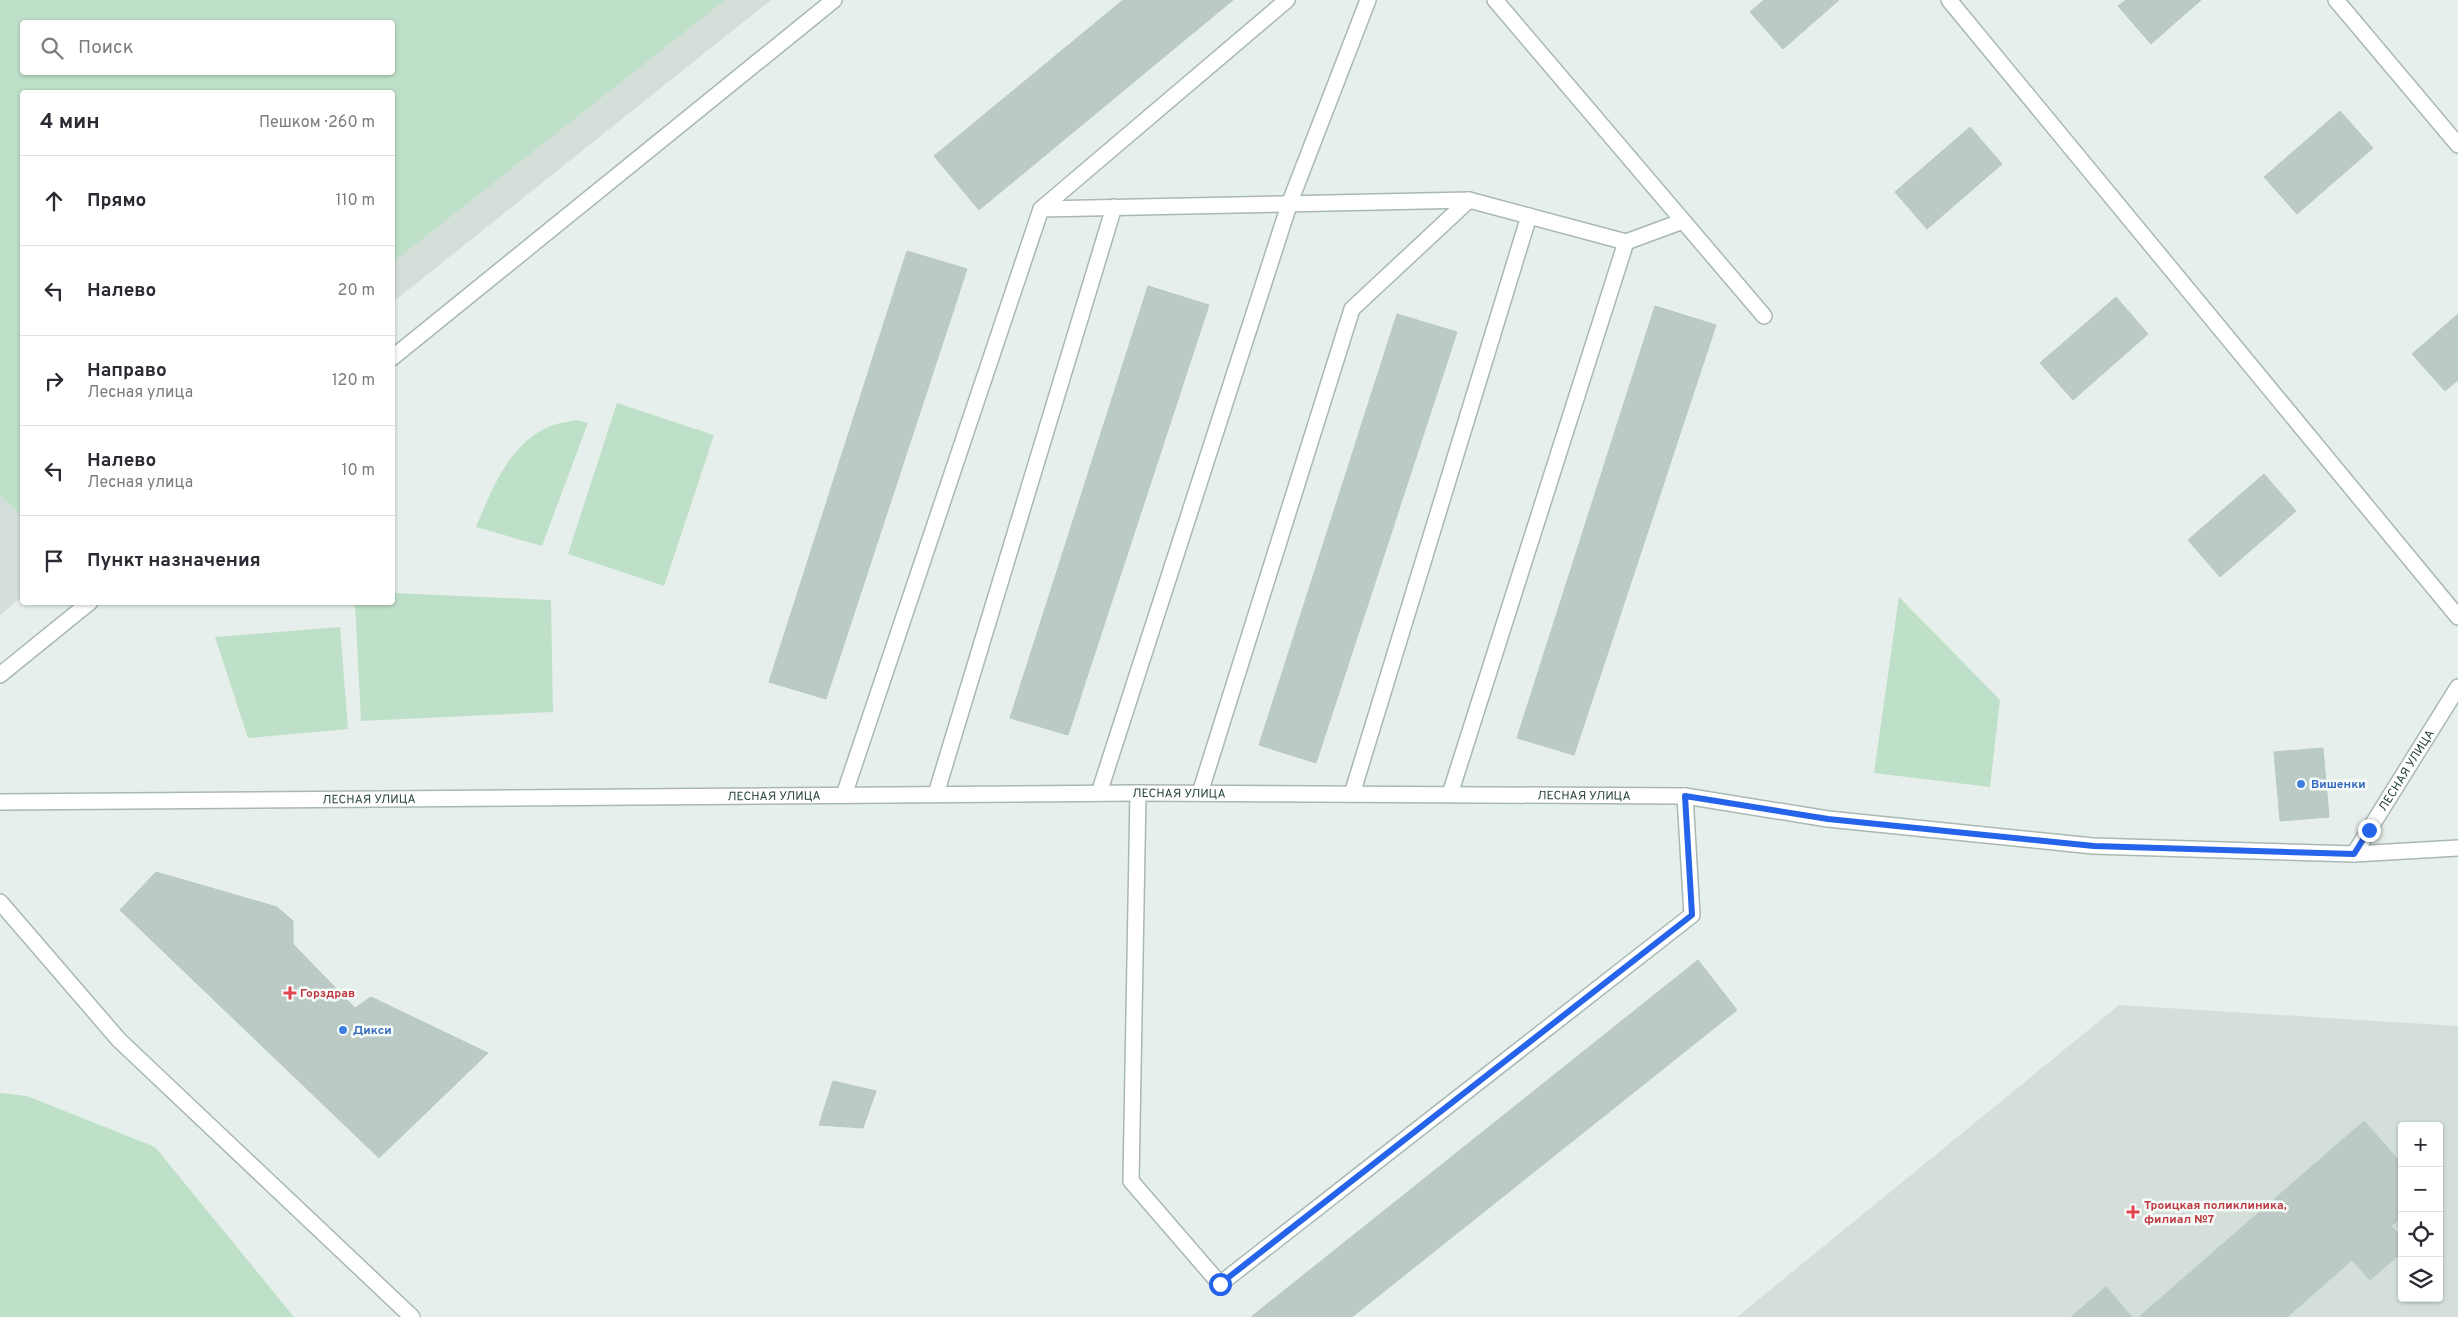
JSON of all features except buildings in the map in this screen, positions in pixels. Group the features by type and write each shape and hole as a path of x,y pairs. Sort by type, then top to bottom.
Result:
{"street":[{"path":"395,356 834,0"},
{"path":"844,795 1041,209 1287,0"},
{"path":"1100,793 1290,202 1368,0"},
{"path":"1495,0 1764,316"},
{"path":"1949,0 2458,617"},
{"path":"2336,0 2458,145"},
{"path":"1041,209 1290,202 1469,200 1626,242 1683,221"},
{"path":"1200,793 1352,309 1469,200"},
{"path":"936,794 1114,207"},
{"path":"1352,794 1529,216"},
{"path":"1450,794 1626,242"},
{"path":"0,675 86,605"},
{"name":"ЛЕСНАЯ УЛИЦА","path":"2354,854 2458,687"},
{"path":"1138,792 1131,1182 1220,1284 1692,915 1685,796"},
{"name":"ЛЕСНАЯ УЛИЦА","path":"0,802 1138,792 1685,796 1828,819 2094,846 2354,854 2458,848"},
{"path":"0,902 119,1040 412,1317"}],"shaded area":[{"path":"0,0 771,0 395,300 395,90 20,90 20,599 0,615"},
{"name":"Троицкая поликлиника, филиал №7","path":"2119,1005 2458,1026 2458,1317 1737,1317"}],"green space":[{"path":"0,0 725,0 395,260 395,90 20,90 20,514 0,495"},
{"path":"617,403 714,435 664,586 568,554"},
{"path":"576,420 588,423 542,546 476,527 496,483 523,444 550,426"},
{"path":"395,593 551,600 553,712 361,721 355,605 395,605"},
{"path":"1899,597 2000,700 1990,787 1874,773"},
{"path":"340,627 348,729 248,738 215,637"},
{"path":"0,1093 27,1096 155,1147 294,1317 0,1317"}],"place":[{"name":"Вишенки","path":"2301,784"},
{"name":"Горздрав","path":"290,993"},
{"name":"Дикси","path":"343,1030"},
{"name":"Троицкая поликлиника, филиал №7","path":"2133,1212"}],"route":[{"path":"1220,1284 1692,915 1685,796 1828,819 2094,846 2354,854 2369,830"}]}
